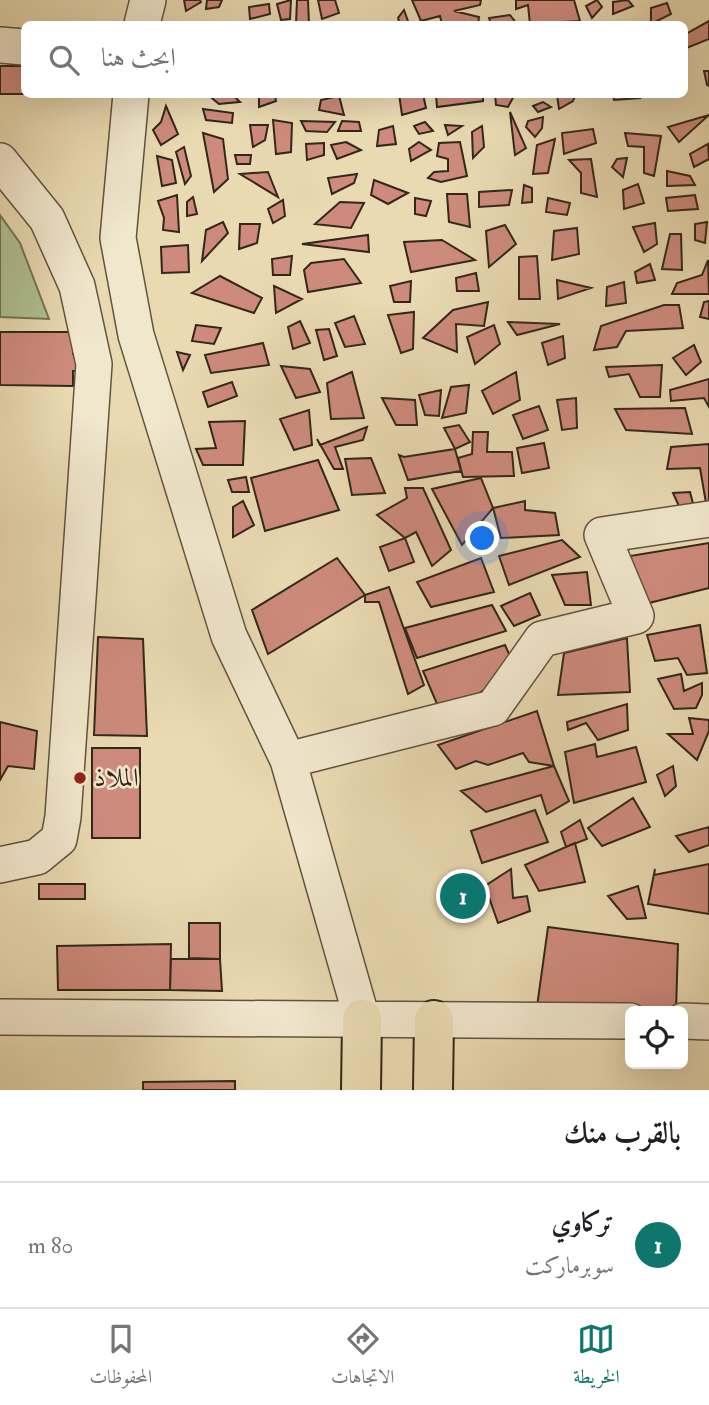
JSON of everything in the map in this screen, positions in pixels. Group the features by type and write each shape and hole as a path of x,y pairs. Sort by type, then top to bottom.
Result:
{"main road":[{"path":"361,1090 362,1019"},
{"path":"433,1090 434,1020"}],"street":[{"path":"143,21 148,0"},
{"path":"0,45 21,47"},
{"path":"131,98 118,238 136,335 229,636 288,760 362,1019"},
{"path":"0,160 47,219 77,286 94,364 64,817 59,839 37,857 0,865"},
{"path":"288,760 493,708 542,639 636,616 602,535 709,519"},
{"path":"0,1017 625,1021"},
{"path":"688,1021 709,1022"}],"green space":[{"path":"0,215 20,243 49,319 0,317"}],"building":[{"path":"184,0 200,0 201,2 186,11"},
{"path":"207,0 222,0 219,7 206,9"},
{"path":"291,0 290,19 281,20 277,4"},
{"path":"297,0 308,0 309,21 296,21"},
{"path":"318,0 335,0 339,13 322,19"},
{"path":"412,0 481,0 480,5 454,11 479,17 478,21 441,21 440,16 421,21"},
{"path":"516,0 574,0 580,21 530,21 528,5 516,9"},
{"path":"597,0 602,7 592,18 586,6"},
{"path":"628,0 633,6 613,14 613,2"},
{"path":"667,3 671,14 651,21 651,8"},
{"path":"269,4 270,14 250,19 249,7"},
{"path":"404,10 408,21 399,21 398,18"},
{"path":"510,15 515,21 490,21 489,18"},
{"path":"709,21 709,39 688,47 688,33"},
{"path":"0,66 21,66 21,94 0,94"},
{"path":"704,71 709,71 709,86 707,85"},
{"path":"212,98 236,98 240,102 219,104"},
{"path":"259,98 276,98 276,101 259,107"},
{"path":"340,98 344,115 319,110 321,100"},
{"path":"400,98 424,98 426,108 402,115"},
{"path":"436,98 483,98 483,101 437,107"},
{"path":"495,98 513,98 508,107 496,105"},
{"path":"557,98 574,98 573,101 559,109"},
{"path":"543,102 551,107 538,112 533,106"},
{"path":"166,106 178,134 161,145 153,130 161,122"},
{"path":"203,109 233,113 232,123 206,120"},
{"path":"510,112 526,148 515,155"},
{"path":"709,115 679,142 668,127"},
{"path":"543,117 542,128 535,137 526,127 528,121"},
{"path":"273,120 292,123 291,152 276,154"},
{"path":"301,121 335,122 327,132 306,131"},
{"path":"342,121 359,122 361,131 338,131"},
{"path":"425,122 433,131 419,134 414,126"},
{"path":"250,125 268,125 265,140 253,147"},
{"path":"445,125 462,126 448,135"},
{"path":"393,126 396,144 377,146 379,130"},
{"path":"482,126 484,147 473,158 472,132"},
{"path":"593,129 596,143 564,154 562,133"},
{"path":"203,133 223,139 228,179 214,192"},
{"path":"625,133 661,136 654,176 644,173 644,147 628,146"},
{"path":"555,139 548,173 533,174 537,145"},
{"path":"346,142 361,150 337,159 331,145"},
{"path":"419,142 431,150 411,161 409,149"},
{"path":"460,142 467,176 441,182 428,178 434,172 448,171 448,159 437,156 439,143"},
{"path":"324,143 324,155 307,160 306,144"},
{"path":"708,144 709,159 694,167 690,154"},
{"path":"184,147 191,176 185,184 176,152"},
{"path":"235,155 251,155 250,164 237,164"},
{"path":"157,156 172,160 176,183 162,186"},
{"path":"627,158 623,177 612,167 617,159"},
{"path":"591,159 597,197 581,193 581,173 569,160"},
{"path":"667,171 690,176 695,185 667,186"},
{"path":"268,172 278,197 240,174"},
{"path":"357,174 354,183 332,194 328,178"},
{"path":"374,180 408,193 388,204 371,195"},
{"path":"638,184 644,203 624,209 623,190"},
{"path":"524,185 532,188 532,202 522,203"},
{"path":"512,190 509,205 479,207 479,192"},
{"path":"447,194 467,194 470,227 449,222"},
{"path":"177,195 179,232 163,230 164,218 158,201"},
{"path":"695,195 698,209 668,211 666,198"},
{"path":"193,197 197,214 187,216 187,202"},
{"path":"415,198 431,201 426,216 415,214"},
{"path":"548,198 570,203 567,215 546,212"},
{"path":"283,200 285,216 273,223 268,209"},
{"path":"340,202 364,203 351,228 315,224"},
{"path":"223,222 228,233 202,261 206,230"},
{"path":"707,222 705,243 695,240 695,224"},
{"path":"655,223 657,244 644,252 633,227"},
{"path":"240,224 260,224 257,243 239,249"},
{"path":"505,225 516,244 489,267 486,231"},
{"path":"577,228 579,254 552,260 554,231"},
{"path":"670,234 681,234 682,270 662,269"},
{"path":"368,235 369,252 302,244"},
{"path":"442,240 475,260 411,272 404,242"},
{"path":"188,245 189,272 162,273 161,247"},
{"path":"292,256 290,275 273,275 272,259"},
{"path":"537,256 540,299 519,299 519,257"},
{"path":"344,259 361,283 308,292 304,270 311,263"},
{"path":"708,260 709,294 672,294 677,283 702,275"},
{"path":"650,264 655,280 637,283 635,272"},
{"path":"476,273 479,291 457,291 456,278"},
{"path":"220,276 262,298 254,313 192,293"},
{"path":"557,280 591,288 558,299"},
{"path":"411,281 410,302 394,302 390,286"},
{"path":"624,282 626,303 606,306 607,287"},
{"path":"274,286 302,299 276,313"},
{"path":"709,301 709,319 700,317 704,302"},
{"path":"488,302 484,326 456,324 457,352 423,338 453,310"},
{"path":"664,305 679,305 683,328 626,331 617,347 594,350 601,326"},
{"path":"414,312 413,349 401,353 388,315"},
{"path":"354,316 365,344 345,347 335,323"},
{"path":"300,321 310,343 293,349 288,327"},
{"path":"508,322 560,324 517,335"},
{"path":"196,325 221,328 214,344 192,341"},
{"path":"494,325 500,344 475,364 467,337"},
{"path":"329,329 337,356 324,360 316,330"},
{"path":"0,332 73,332 73,354 87,360 87,371 73,371 73,386 0,385"},
{"path":"563,336 565,358 548,365 542,343"},
{"path":"263,343 269,365 211,373 205,355"},
{"path":"694,345 701,362 686,375 673,358"},
{"path":"177,352 190,355 183,370"},
{"path":"662,365 660,397 640,397 629,374 609,377 606,367"},
{"path":"281,366 310,369 320,392 296,398"},
{"path":"352,372 364,418 331,419 327,383"},
{"path":"516,372 520,400 493,414 482,391"},
{"path":"709,379 709,407 704,398 671,401 670,390"},
{"path":"232,382 237,396 208,407 203,392"},
{"path":"469,385 466,413 442,418 451,387"},
{"path":"441,390 439,416 425,415 419,395"},
{"path":"382,398 415,400 417,425 396,425"},
{"path":"576,398 577,428 562,430 557,400"},
{"path":"539,406 548,430 523,439 513,415"},
{"path":"685,408 692,434 626,430 615,409"},
{"path":"309,410 312,445 294,450 280,419"},
{"path":"245,421 243,465 203,465 196,449 216,448 209,422"},
{"path":"459,425 470,442 455,449 444,428"},
{"path":"367,427 363,440 335,447 343,469 334,469 320,445"},
{"path":"473,432 488,432 487,452 512,452 514,476 463,477 458,458 472,454"},
{"path":"544,443 549,468 522,473 517,448"},
{"path":"709,444 709,503 706,503 700,468 667,469 671,447"},
{"path":"455,449 461,471 408,480 399,455 404,457"},
{"path":"371,458 385,493 352,495 345,459"},
{"path":"318,460 339,510 265,531 251,478"},
{"path":"246,477 249,492 232,492 228,480"},
{"path":"481,478 493,508 462,545 432,489"},
{"path":"405,488 423,488 451,550 432,566 416,532 405,538 377,515 407,498"},
{"path":"690,492 694,507 683,515 673,493"},
{"path":"243,501 254,525 233,537 233,507"},
{"path":"525,501 525,510 555,513 559,535 501,538 493,508"},
{"path":"405,538 414,562 389,571 380,547"},
{"path":"562,540 580,557 509,585 499,556"},
{"path":"709,543 709,588 641,605 624,557"},
{"path":"337,558 365,595 268,654 252,610"},
{"path":"481,558 494,592 431,607 417,582"},
{"path":"587,572 591,605 565,605 552,575"},
{"path":"389,587 424,685 408,694 379,602 365,602 365,595"},
{"path":"530,593 540,615 514,626 501,606"},
{"path":"492,605 506,631 417,658 405,628"},
{"path":"700,625 707,673 687,675 678,658 655,661 647,635"},
{"path":"98,637 143,639 147,736 94,735"},
{"path":"627,638 630,692 558,695 564,653"},
{"path":"505,645 514,665 480,693 478,708 443,718 423,671"},
{"path":"681,674 684,691 702,683 702,695 696,708 674,709 658,679"},
{"path":"627,704 628,730 598,740 586,723 568,730 567,722"},
{"path":"537,711 554,766 529,762 523,753 488,765 476,761 456,769 438,745"},
{"path":"689,718 709,720 709,731 697,760 668,734 693,734"},
{"path":"0,722 37,731 34,769 8,766 0,780"},
{"path":"595,744 597,757 636,747 646,782 574,803 565,752"},
{"path":"92,748 140,748 140,838 92,838"},
{"path":"554,766 569,801 547,814 541,795 486,812 461,791"},
{"path":"673,766 676,786 665,796 657,775"},
{"path":"633,798 650,827 602,846 588,828"},
{"path":"535,810 548,842 482,863 471,831"},
{"path":"580,820 587,839 566,847 561,832"},
{"path":"709,827 709,845 689,852 676,836"},
{"path":"575,843 585,882 539,891 525,865"},
{"path":"709,864 709,914 648,904 655,869 654,875"},
{"path":"511,869 513,898 527,896 530,911 498,923 485,886"},
{"path":"39,884 85,884 85,899 39,899"},
{"path":"638,886 646,918 627,919 608,896"},
{"path":"189,923 220,923 220,959 189,958"},
{"path":"548,927 678,944 676,1006 625,1006 625,1012 536,1014"},
{"path":"171,944 170,990 58,990 57,946"},
{"path":"171,959 220,959 222,991 170,990"},
{"path":"235,1081 235,1090 143,1090 143,1082"}],"place":[{"name":"الملاذ","path":"80,778"},
{"name":"تركاوي","path":"463,896"}]}
